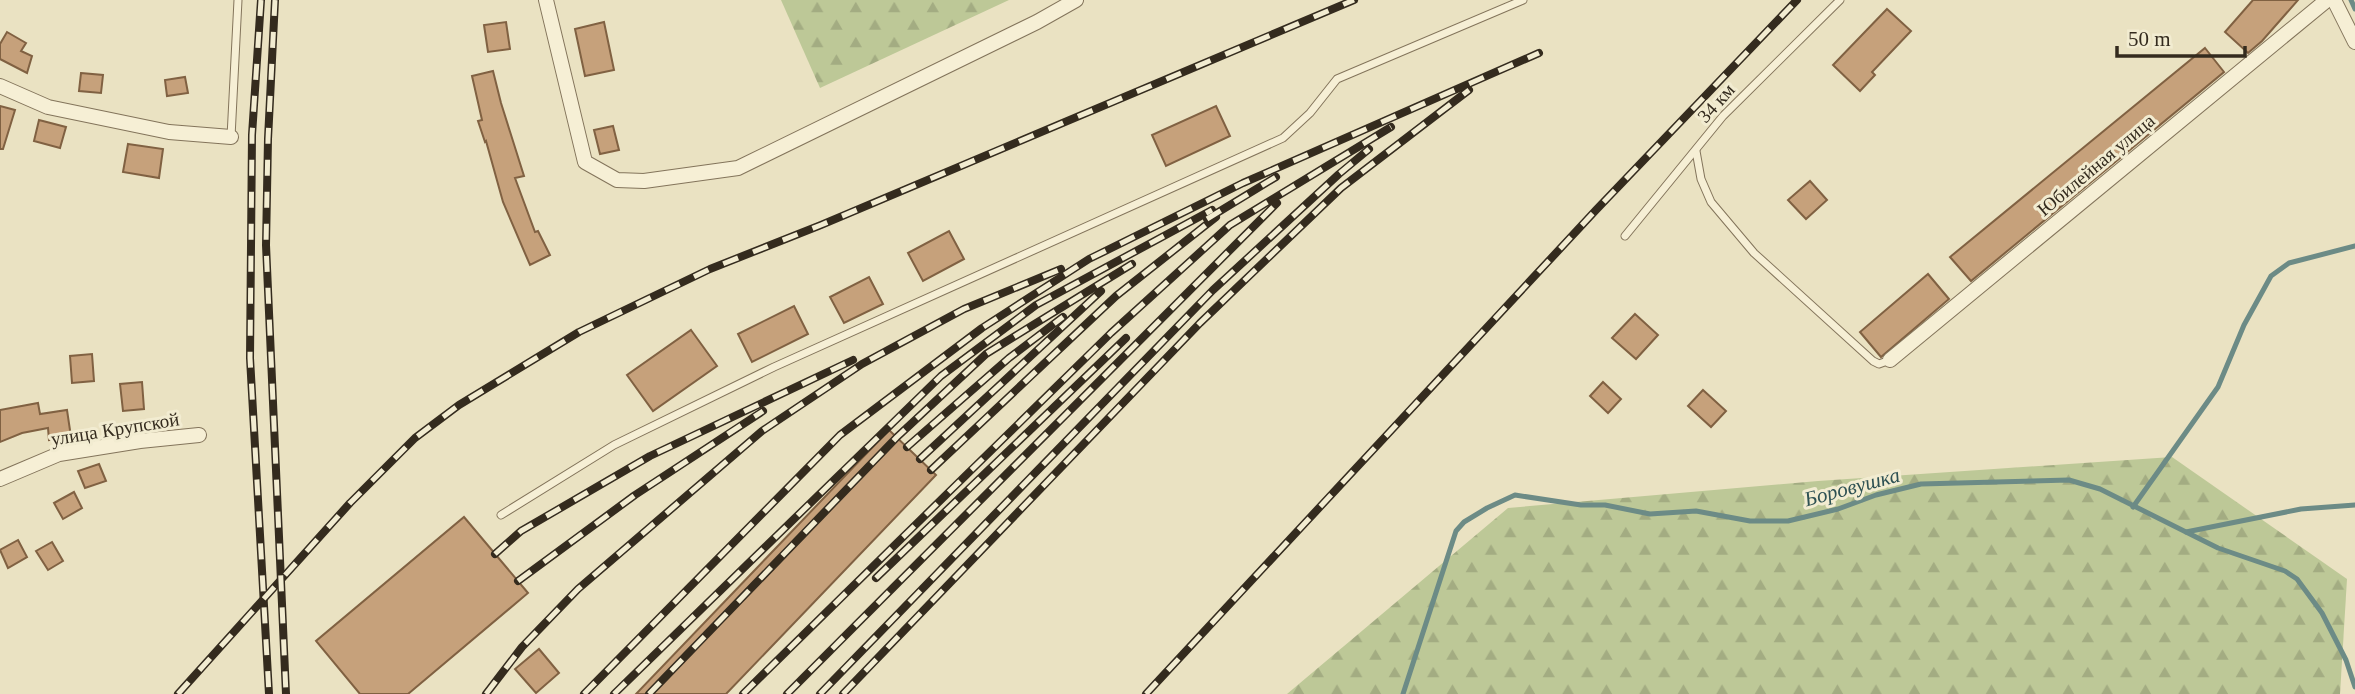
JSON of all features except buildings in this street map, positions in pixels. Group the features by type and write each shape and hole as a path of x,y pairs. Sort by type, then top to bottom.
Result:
{"street":[{"path":"546,0 585,162 617,180 644,181 738,168 1037,22 1076,0"},
{"name":"Юбилейная улица","path":"1890,360 2327,0"},
{"path":"2334,0 2355,42"},
{"path":"0,86 48,107 169,132 231,137"},
{"name":"улица Крупской","path":"0,479 59,454 199,435"}],"lane":[{"path":"231,137 238,0"},
{"path":"501,515 614,445 774,367 1283,138 1310,113 1337,79 1523,0"},
{"name":"34 км","path":"1625,236 1723,116 1840,0"},
{"path":"1696,151 1701,179 1712,202 1754,253 1873,361 1879,364 1890,360"}],"green space":[{"path":"781,0 1009,0 820,88"},
{"path":"2172,457 2347,579 2340,694 1287,694 1508,508 1818,481"}],"waterway":[{"path":"2351,0 2355,9"},
{"path":"2133,507 2218,387 2244,325 2271,276 2289,263 2355,246"},
{"name":"Боровушка","path":"1403,694 1456,531 1464,522 1515,495 1581,505 1605,505 1650,514 1696,511 1750,521 1788,521 1921,484 2069,480 2100,489 2218,548 2285,571 2297,579 2322,613 2346,660 2355,687"},
{"path":"2186,532 2301,509 2355,505"}],"railway":[{"path":"261,0 252,135 250,358 269,694"},
{"path":"275,0 266,245 286,694"},
{"path":"178,694 350,503 415,438 459,405 579,332 710,269 821,225 1354,0"},
{"path":"1146,694 1596,210 1797,0"},
{"path":"584,694 840,435 982,328 1089,259 1243,183 1539,53"},
{"path":"843,694 1200,323 1341,188 1469,90"},
{"path":"743,694 1111,333 1230,225 1391,127"},
{"path":"820,694 1213,290 1369,149"},
{"path":"1207,219 1276,177"},
{"path":"787,694 1277,203"},
{"path":"614,694 941,376 1036,305 1212,210"},
{"path":"931,470 1116,296 1216,217"},
{"path":"649,694 897,437 986,354 1132,264"},
{"path":"486,694 522,647 578,589 762,431 862,364 964,309 1061,269"},
{"path":"920,459 1101,291"},
{"path":"907,447 1009,358 1063,317"},
{"path":"876,578 1126,338"},
{"path":"495,554 521,531 650,456 853,360"},
{"path":"518,581 635,495 763,411"}]}
